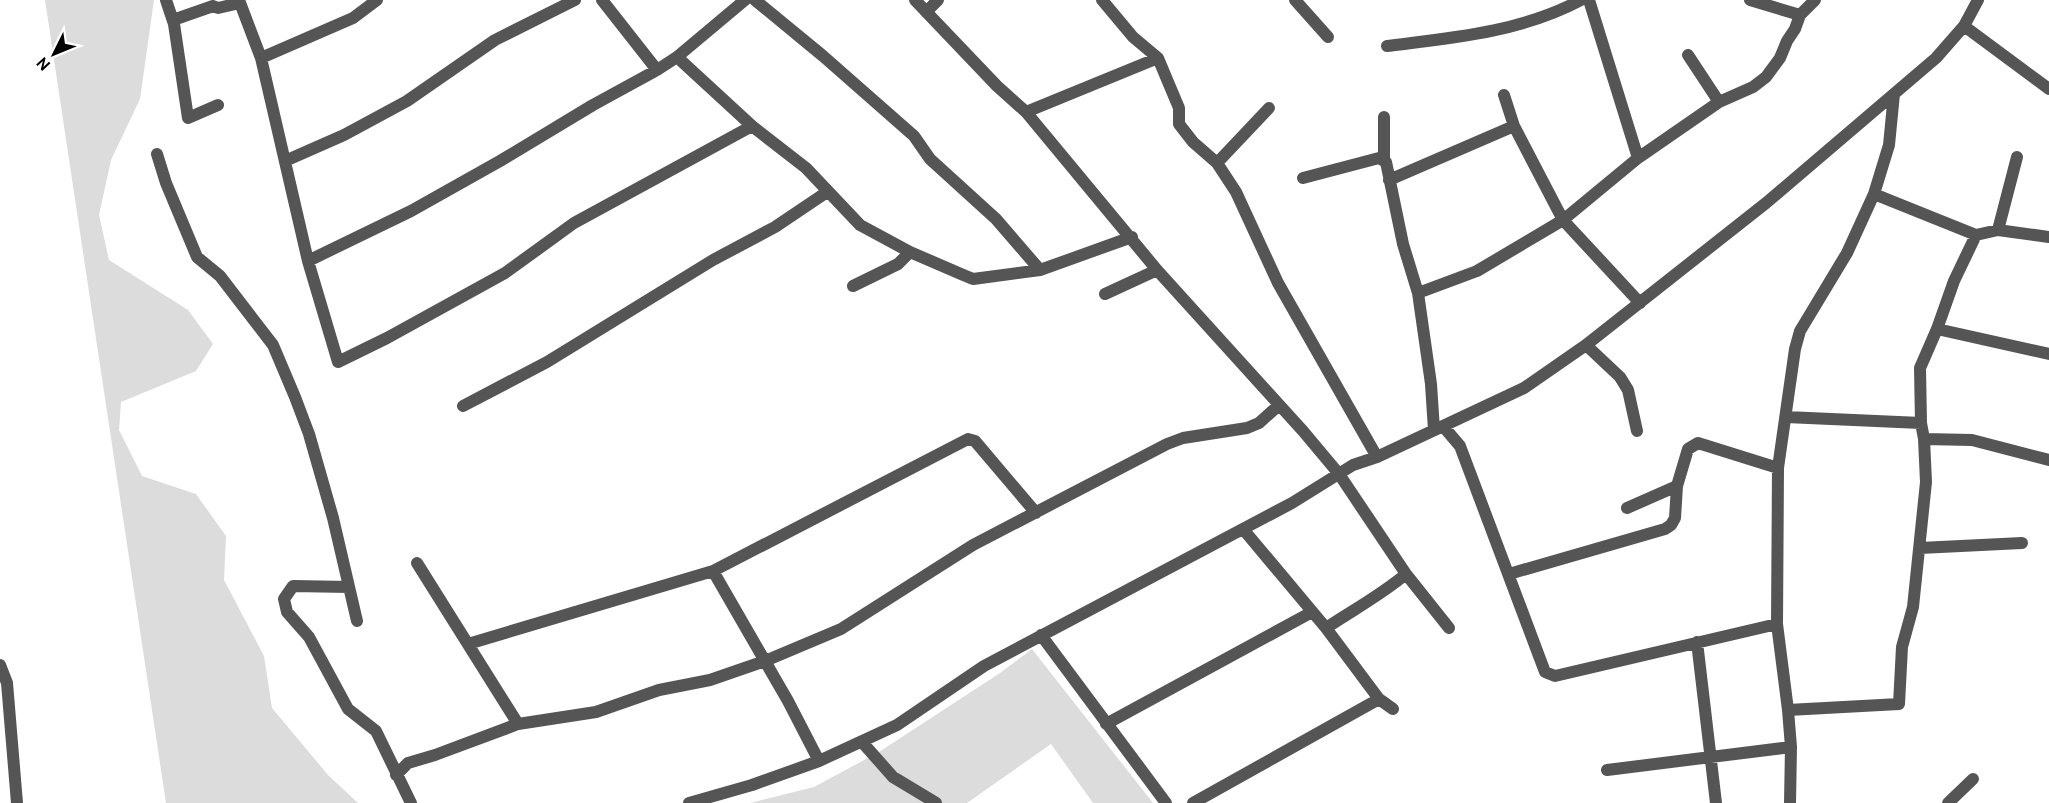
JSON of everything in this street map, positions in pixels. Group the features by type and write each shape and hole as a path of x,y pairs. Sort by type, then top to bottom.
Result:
{"street":[{"path":"166,0 173,20 188,118 218,105"},
{"path":"261,58 352,18 377,0"},
{"path":"285,161 344,135 407,101 495,40 575,0"},
{"path":"602,0 657,69"},
{"path":"308,261 411,211 657,69 677,57 745,0"},
{"path":"755,0 914,136 930,159 996,219 1040,270"},
{"path":"915,0 1026,112 1157,270 1339,474 1406,574 1449,628"},
{"path":"926,12 938,0"},
{"path":"1102,0 1133,37 1158,58 1179,108 1179,124 1193,142 1217,163 1236,192 1278,282 1377,457"},
{"path":"1294,0 1328,37"},
{"path":"1387,46 1470,36 1540,18 1581,0"},
{"path":"1589,0 1638,158"},
{"path":"1750,0 1800,15"},
{"path":"1418,293 1477,271 1563,220 1638,158 1719,102 1753,87 1766,77 1780,58 1800,15 1815,0"},
{"path":"689,803 752,785 819,761 897,725 984,666 1292,503 1353,465 1377,457 1524,388 1586,345 1766,203 1894,94 1936,58 1964,26 1978,0"},
{"path":"173,20 213,6 218,8 239,1 261,58 308,261 338,362 387,338 505,273 574,223 752,126"},
{"path":"1964,26 2049,89"},
{"path":"1688,55 1719,102"},
{"path":"677,57 752,126 806,168 860,225 910,252 974,279 1040,270 1131,237"},
{"path":"1026,112 1158,58"},
{"path":"1790,803 1791,747 1777,624 1778,468 1795,349 1800,331 1842,262 1874,194 1889,145 1894,94"},
{"path":"1504,95 1514,126 1563,220 1640,303"},
{"path":"1217,163 1269,108"},
{"path":"1384,117 1384,159 1403,244 1418,293 1439,428 1460,446 1545,672 1555,676 1777,624"},
{"path":"1389,180 1514,126"},
{"path":"157,154 166,183 197,256 220,276 273,345 309,434 333,518 357,621"},
{"path":"1998,230 2017,157"},
{"path":"1303,178 1379,158 1384,159"},
{"path":"463,406 547,362 713,260 775,227 827,192"},
{"path":"1874,194 1976,236 1998,230 2049,237"},
{"path":"1788,710 1899,704 1902,647 1913,607 1926,482 1921,423 1920,368 1954,281 1976,236"},
{"path":"853,286 898,264 910,252"},
{"path":"1105,294 1157,270"},
{"path":"1937,329 2049,354"},
{"path":"1586,345 1620,377 1628,390 1637,432"},
{"path":"396,775 408,763 518,724 596,712 641,695 710,680 765,662 841,629 972,545 1167,444 1183,438 1247,428 1259,423 1279,405"},
{"path":"1786,417 1921,423"},
{"path":"468,644 712,571 968,439 975,441 1036,513"},
{"path":"1924,439 1972,440 2049,460"},
{"path":"1509,574 1665,529 1671,525 1675,518 1677,486 1688,449 1698,443 1778,468"},
{"path":"1627,508 1677,486"},
{"path":"1243,529 1326,628 1379,699 1393,709"},
{"path":"1920,548 2022,543"},
{"path":"417,563 518,724"},
{"path":"712,571 819,761"},
{"path":"1326,628 1356,607 1383,593 1406,574"},
{"path":"349,587 293,586 284,599 286,612 309,637 348,709 376,731 411,803"},
{"path":"1106,724 1312,612"},
{"path":"1041,635 1166,803"},
{"path":"1697,642 1716,803"},
{"path":"0,665 7,683 17,803"},
{"path":"1193,803 1379,699"},
{"path":"862,742 893,777 936,803"},
{"path":"1607,770 1791,747"},
{"path":"1948,803 1973,779"}],"shaded area":[{"path":"45,0 154,0 140,99 111,160 99,215 109,260 188,310 213,344 196,371 121,402 119,430 142,476 196,494 226,536 224,580 264,656 272,708 328,775 358,803 166,803"},
{"path":"1032,649 1153,803 1093,803 1051,744 967,803 750,803 814,787 879,752 1000,673"}]}
